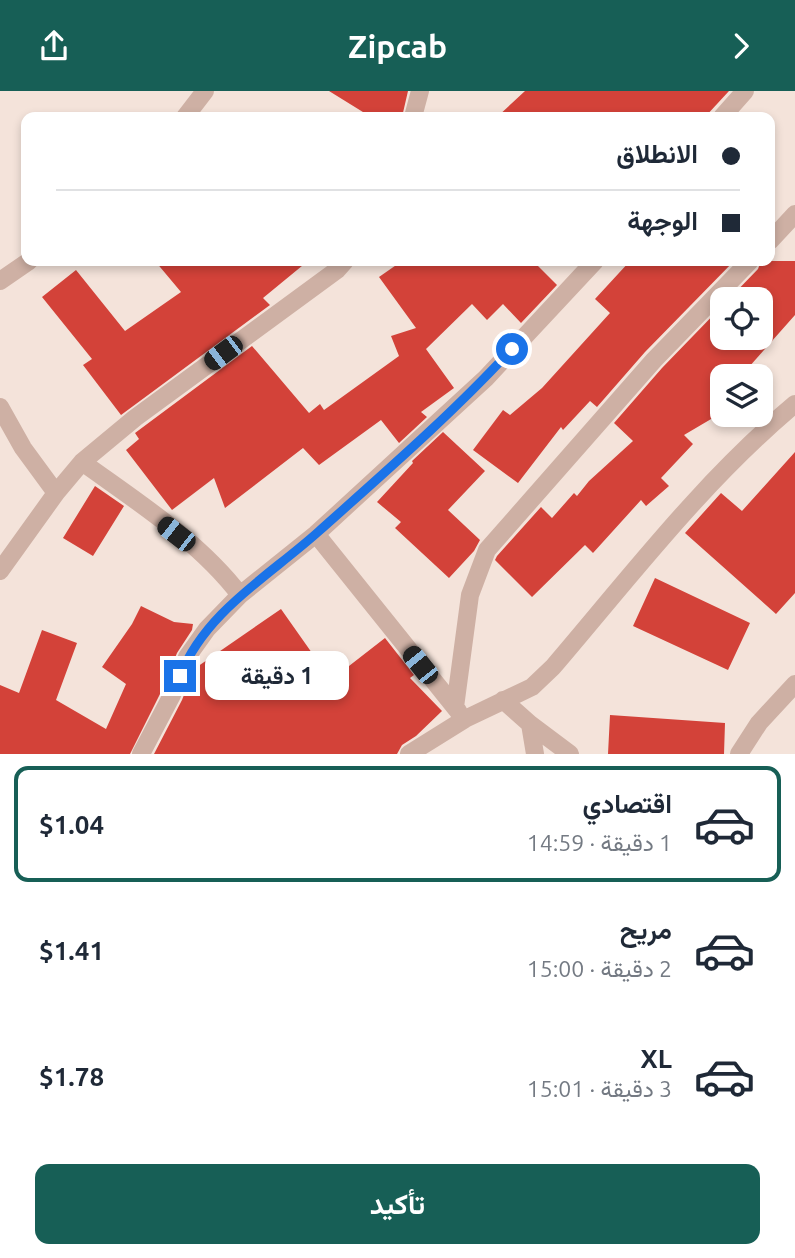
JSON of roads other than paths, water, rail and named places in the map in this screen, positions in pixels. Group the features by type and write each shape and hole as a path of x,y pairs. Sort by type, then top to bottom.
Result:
{"street":[{"path":"189,112 205,91"},
{"path":"414,112 420,91"},
{"path":"726,112 745,91"},
{"path":"775,236 795,214"},
{"path":"0,281 22,266"},
{"path":"0,571 56,493 82,462 135,418 341,266"},
{"path":"141,754 172,695 187,657 207,629 240,595 316,534 486,378 589,266"},
{"path":"460,713 470,595 487,550 644,371 745,266"},
{"path":"409,754 460,713 503,700 532,687 553,667 678,519 724,469 795,404"},
{"path":"0,407 23,447 56,493"},
{"path":"82,462 176,534 219,571 240,595"},
{"path":"316,534 460,713"},
{"path":"739,754 760,723 795,684"},
{"path":"503,700 570,754"},
{"path":"530,724 535,754"}]}
